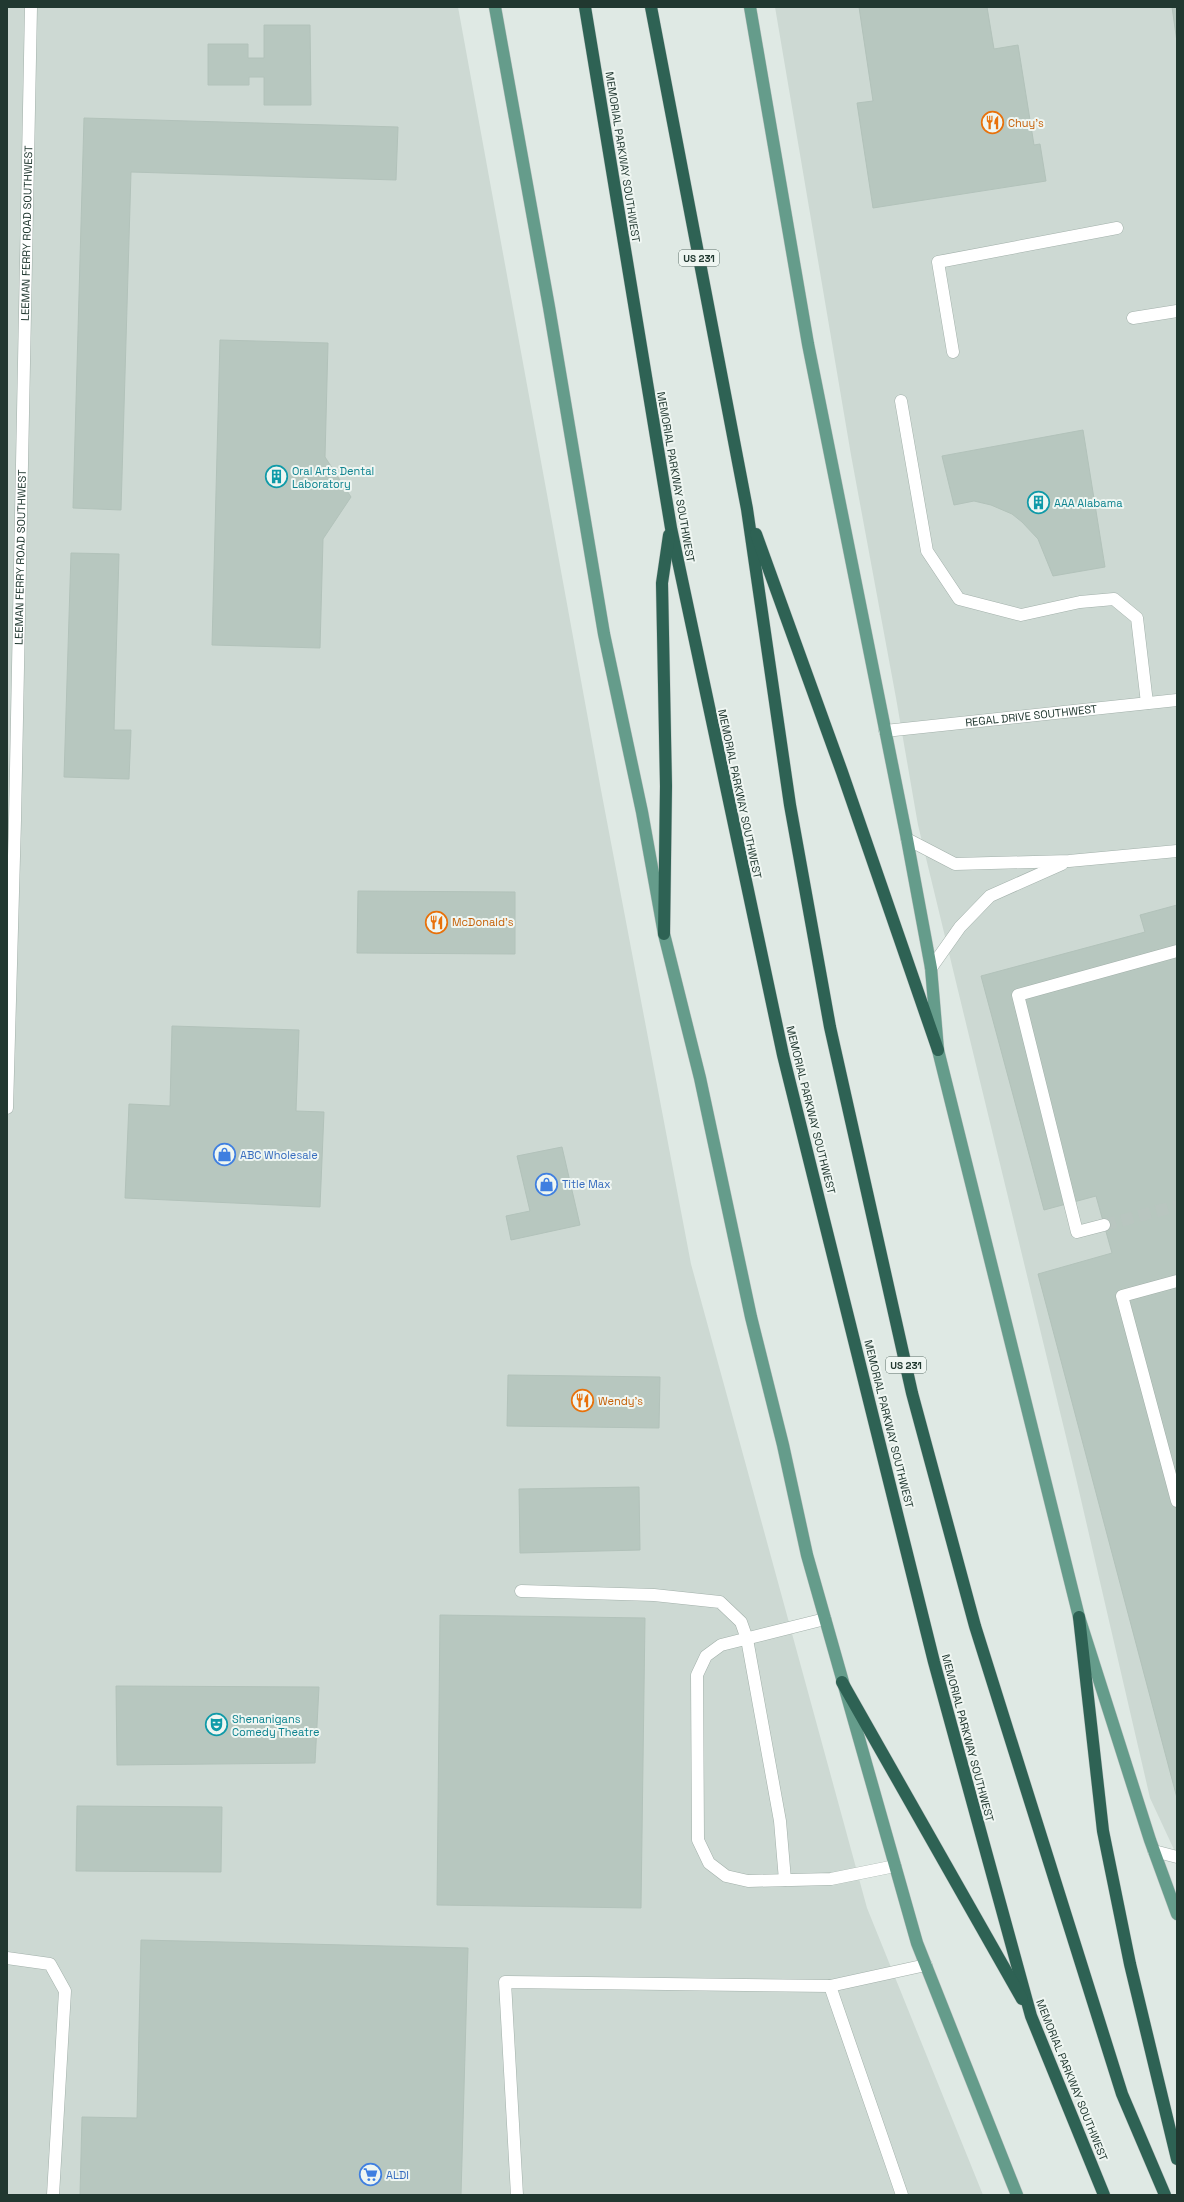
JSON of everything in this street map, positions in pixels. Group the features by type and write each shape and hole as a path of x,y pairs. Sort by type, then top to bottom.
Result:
{"highway":[{"name":"MEMORIAL PARKWAY SOUTHWEST","path":"585,7 670,528 785,1063 934,1662 1031,2016 1104,2195"},
{"name":"US 231","path":"651,7 747,509 790,805 830,1027 912,1393 975,1626 1122,2094 1165,2195"},
{"path":"747,509 840,765 938,1050"},
{"path":"664,934 666,786 662,582 670,528"},
{"path":"1079,1617 1103,1830 1130,1964 1177,2159"},
{"path":"842,1682 1031,2016"}],"main road":[{"path":"495,7 549,307 604,634 642,812 664,934 700,1078 751,1317 783,1445 807,1555 917,1943 1017,2195"},
{"path":"750,7 809,351 907,839 930,968 938,1050 1079,1617 1154,1851 1177,1914"}],"street":[{"name":"LEEMAN FERRY ROAD SOUTHWEST","path":"7,1108 15,820 31,7"},
{"path":"953,352 938,262 1117,228"},
{"path":"1133,318 1177,311"},
{"path":"901,401 927,551 959,599 1020,615 1080,602 1114,599 1137,618 1147,703"},
{"name":"REGAL DRIVE SOUTHWEST","path":"885,731 1177,700"},
{"path":"907,839 955,864 1069,861 1177,851"},
{"path":"930,968 960,927 990,896 1069,861"},
{"path":"1104,1225 1077,1232 1018,995 1177,951"},
{"path":"1177,1281 1122,1296 1177,1501"},
{"path":"521,1591 654,1595 720,1602 740,1622 747,1639 780,1821 785,1880"},
{"path":"825,1619 720,1645 706,1656 697,1675 698,1840 709,1863 726,1876 748,1881 831,1879 895,1866"},
{"path":"1154,1851 1177,1857"},
{"path":"7,1958 50,1964 65,1991 53,2195"},
{"path":"517,2195 505,1982 830,1986 926,1965"},
{"path":"830,1986 902,2195"}],"shaded area":[{"path":"7,7 458,7 601,790 691,1264 867,1908 983,2195 7,2195"},
{"path":"775,7 1177,7 1177,1856 1150,1798 1076,1478 918,825 851,455"}],"building":[{"path":"859,7 987,7 994,49 1018,45 1034,145 1040,144 1046,181 873,208 857,103 873,101"},
{"path":"1172,7 1177,7 1177,42"},
{"path":"264,25 310,25 311,105 264,105 264,77 249,77 249,85 208,85 208,44 248,44 248,58 264,58"},
{"path":"84,118 398,127 396,180 131,172 121,510 73,508"},
{"name":"Oral Arts Dental Laboratory","path":"220,340 328,343 325,457 351,497 323,539 320,648 212,645"},
{"name":"AAA Alabama","path":"1083,430 1105,567 1053,576 1038,539 1012,514 991,505 974,501 954,505 942,456"},
{"path":"71,553 119,554 114,730 131,730 129,779 64,777"},
{"name":"McDonald's","path":"358,891 515,892 515,954 357,953"},
{"path":"1177,905 1177,1798 1038,1274 1112,1253 1096,1196 1044,1210 981,976 1145,932 1140,915"},
{"name":"ABC Wholesale","path":"172,1026 299,1030 296,1111 324,1112 320,1207 125,1198 129,1104 170,1106"},
{"name":"Title Max","path":"562,1147 580,1225 511,1240 506,1216 530,1211 517,1156"},
{"name":"Wendy's","path":"508,1375 660,1377 659,1428 507,1426"},
{"path":"639,1487 640,1550 520,1553 519,1489"},
{"path":"440,1615 645,1618 641,1908 437,1905"},
{"name":"Shenanigans Comedy Theatre","path":"116,1686 319,1687 315,1763 117,1765"},
{"path":"77,1806 222,1807 221,1872 76,1871"},
{"path":"141,1940 468,1948 461,2195 80,2195 82,2117 137,2118"}],"tunnel":[{"path":"1104,1225 1177,1206"}],"place":[{"name":"Chuy's","path":"993,123"},
{"name":"Oral Arts Dental Laboratory","path":"277,477"},
{"name":"AAA Alabama","path":"1039,503"},
{"name":"McDonald's","path":"436,922"},
{"name":"ABC Wholesale","path":"225,1155"},
{"name":"Title Max","path":"547,1184"},
{"name":"Wendy's","path":"583,1401"},
{"name":"Shenanigans Comedy Theatre","path":"217,1725"},
{"name":"ALDI","path":"370,2175"}]}
